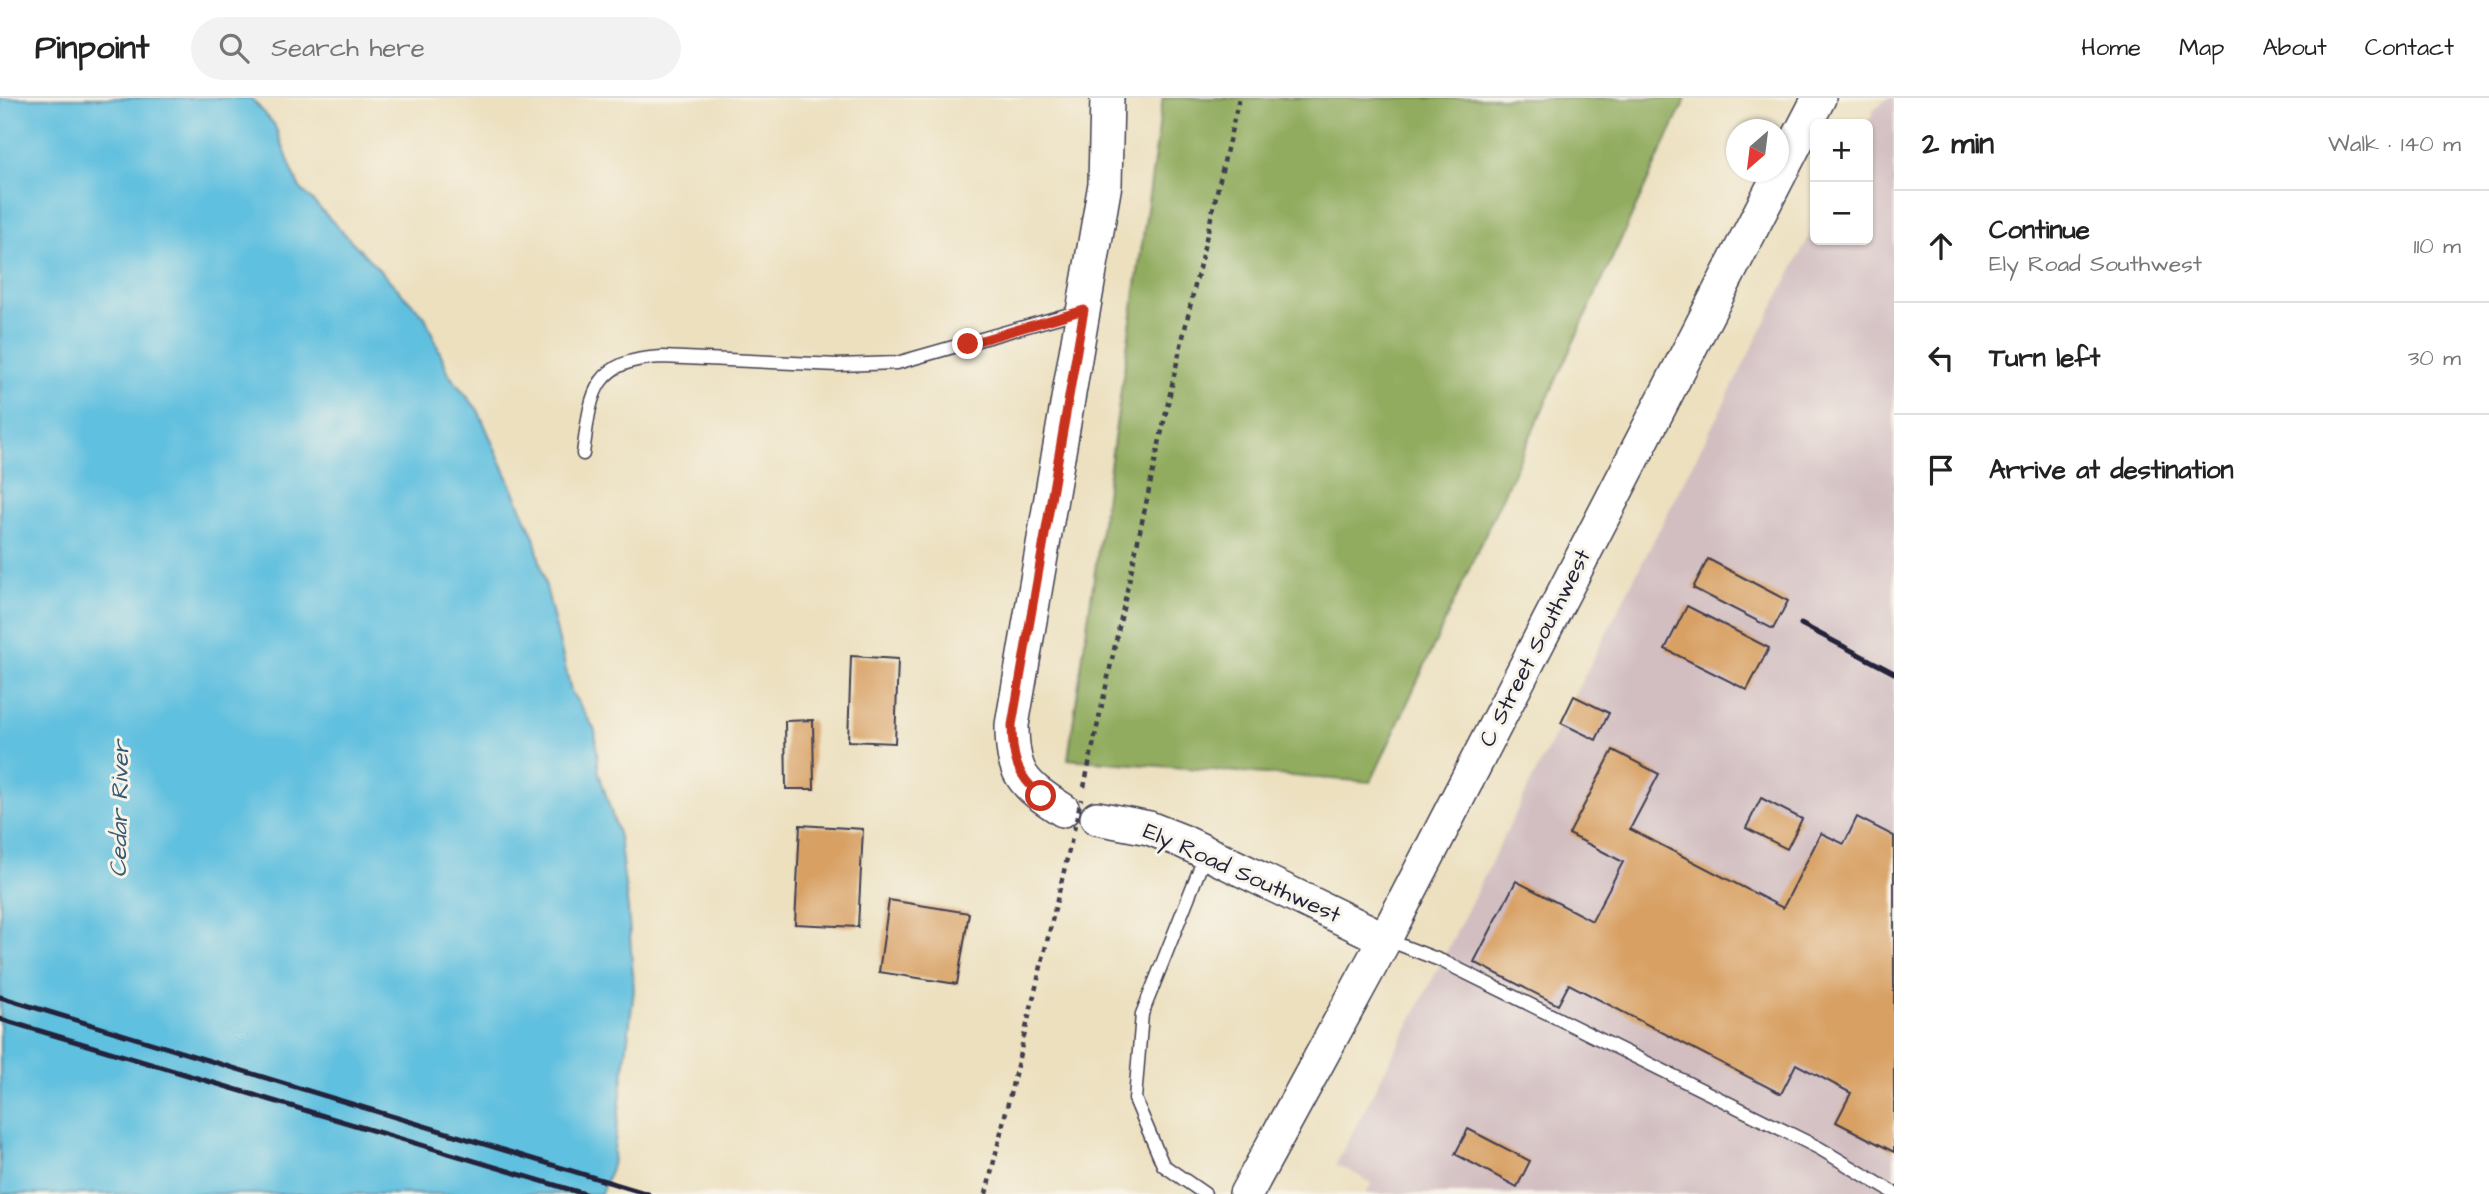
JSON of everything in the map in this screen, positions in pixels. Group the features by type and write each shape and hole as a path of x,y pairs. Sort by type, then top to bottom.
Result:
{"main road":[{"name":"Ely Road Southwest","path":"1107,98 1105,184 1012,725 1014,755 1026,783 1079,814 1149,828 1385,939"},
{"name":"C Street Southwest","path":"1246,1194 1385,939 1819,98"}],"lane":[{"path":"583,454 590,403 606,374 614,367 639,358 838,365 897,363 1084,310"},
{"path":"1205,1194 1163,1165 1135,1099 1142,1014 1206,853"},
{"path":"1385,939 1442,961 1819,1148 1894,1193"}],"path":[{"path":"986,1194 1079,814 1175,370 1239,98"}],"shaded area":[{"path":"1889,98 1894,98 1894,1194 1366,1194 1372,1183 1336,1164 1442,961 1810,235 1810,245 1873,245 1873,119 1870,119 1875,108"}],"green space":[{"path":"1163,98 1686,98 1371,782 1068,759"}],"water":[{"name":"Cedar River","path":"0,98 251,98 274,124 299,187 425,317 450,376 478,410 534,537 571,691 595,730 599,773 619,837 634,990 612,1165 601,1194 0,1194"}],"building":[{"path":"1708,559 1788,601 1773,629 1693,588"},
{"path":"1687,606 1769,648 1747,690 1665,649"},
{"path":"851,656 898,659 895,743 848,741"},
{"path":"1574,696 1609,713 1596,740 1561,723"},
{"path":"813,720 814,789 786,789 785,721"},
{"path":"1613,750 1659,774 1630,829 1783,908 1821,833 1844,844 1857,817 1894,836 1894,1152 1836,1122 1851,1093 1796,1064 1781,1094 1569,984 1558,1005 1474,962 1516,881 1592,921 1623,862 1569,834"},
{"path":"1761,798 1802,819 1787,849 1746,828"},
{"path":"800,825 863,829 858,927 795,924"},
{"path":"889,900 969,913 957,984 879,972"},
{"path":"1468,1129 1530,1161 1517,1187 1455,1154"}],"railway":[{"path":"1801,624 1894,673"},
{"path":"0,997 648,1194"},
{"path":"0,1019 585,1194"}],"route":[{"path":"968,344 1084,310 1012,725 1012,746 1017,765 1026,783 1041,796"}]}
